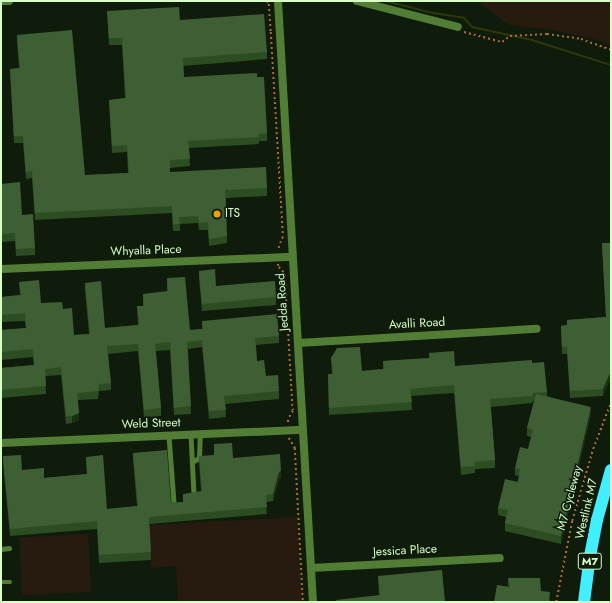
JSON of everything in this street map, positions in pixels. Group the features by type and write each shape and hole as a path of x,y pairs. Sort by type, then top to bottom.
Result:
{"highway":[{"name":"Westlink M7","path":"584,602 597,520 611,470"},
{"path":"578,602 583,567 597,520"}],"street":[{"path":"1,2 9,1"},
{"name":"Jedda Road","path":"278,1 313,602"},
{"path":"357,1 458,27"},
{"name":"Whyalla Place","path":"1,269 292,257"},
{"name":"Avalli Road","path":"298,343 537,329"},
{"name":"Weld Street","path":"1,442 303,430"},
{"name":"Jessica Place","path":"311,568 500,558"}],"lane":[{"path":"192,462 199,458 200,434"},
{"path":"191,435 194,494"},
{"path":"169,436 174,503"},
{"path":"1,549 9,548"},
{"path":"1,582 10,582"}],"path":[{"path":"267,1 269,4 283,237 278,247"},
{"path":"458,27 466,34 502,42 510,36 547,34 581,39 611,50"},
{"path":"279,267 285,274 293,412 288,420"},
{"name":"M7 Cycleway","path":"556,602 572,521 593,449 611,402"},
{"path":"289,440 295,448 303,602"}],"shaded area":[{"path":"478,1 611,1 611,46 598,40 553,30 509,25"},
{"path":"297,517 302,602 178,602 176,566 151,568 149,525"},
{"path":"88,534 91,592 22,596 19,538"}],"building":[{"path":"179,7 180,20 264,14 267,52 183,58 184,77 257,73 257,77 264,77 267,133 259,134 259,137 188,141 190,159 170,160 170,172 266,167 267,188 225,190 227,236 209,239 208,222 199,223 198,216 179,217 180,224 173,224 172,206 35,213 32,171 26,172 23,136 14,136 10,69 20,68 17,35 72,30 85,175 129,173 127,145 112,146 109,100 126,98 122,38 109,38 107,11"},
{"path":"20,182 22,215 33,214 35,248 16,249 15,233 1,234 1,184"},
{"path":"602,243 611,243 611,371 603,389 570,391 567,347 562,347 561,326 567,325 567,320 606,317"},
{"path":"215,269 216,286 275,281 276,297 202,304 199,271"},
{"path":"185,277 190,330 203,329 202,321 277,314 279,336 255,338 257,361 264,360 266,376 278,375 279,391 224,396 226,410 209,411 202,340 187,342 191,406 174,408 170,342 155,344 161,408 144,410 138,344 107,346 111,383 99,384 98,391 77,393 79,413 72,416 66,416 61,367 45,369 46,386 1,390 1,368 34,365 33,349 1,352 1,330 26,328 25,313 1,315 1,297 21,295 19,282 39,280 41,303 62,302 63,309 72,308 74,335 90,334 85,283 101,281 105,328 139,325 137,306 144,306 143,294 168,291 167,278"},
{"path":"360,347 362,371 384,369 383,361 430,358 429,353 454,351 455,366 532,360 532,363 544,362 547,392 533,393 532,396 490,399 495,460 474,462 475,466 461,467 454,385 410,389 412,402 329,408 328,374 333,374 331,358 337,348"},
{"path":"536,394 591,407 561,536 505,523 508,510 498,508 505,479 518,482 520,469 515,468 520,447 528,449 533,430 527,428"},
{"path":"232,443 233,458 280,454 281,471 279,472 273,494 266,495 267,507 149,517 151,552 99,555 97,521 10,529 3,456 21,455 22,470 44,468 44,478 87,474 86,457 103,455 107,509 138,506 133,453 167,450 171,503 183,502 183,494 202,491 199,456 214,455 214,444"},
{"path":"442,570 445,602 337,602 336,600 380,595 378,576"},
{"path":"508,578 540,578 541,591 550,592 549,602 494,602 497,585 510,587"}],"waterway":[{"path":"385,1 433,13 464,18 472,27 532,40 611,65"}],"place":[{"name":"ITS","path":"217,214"}]}
